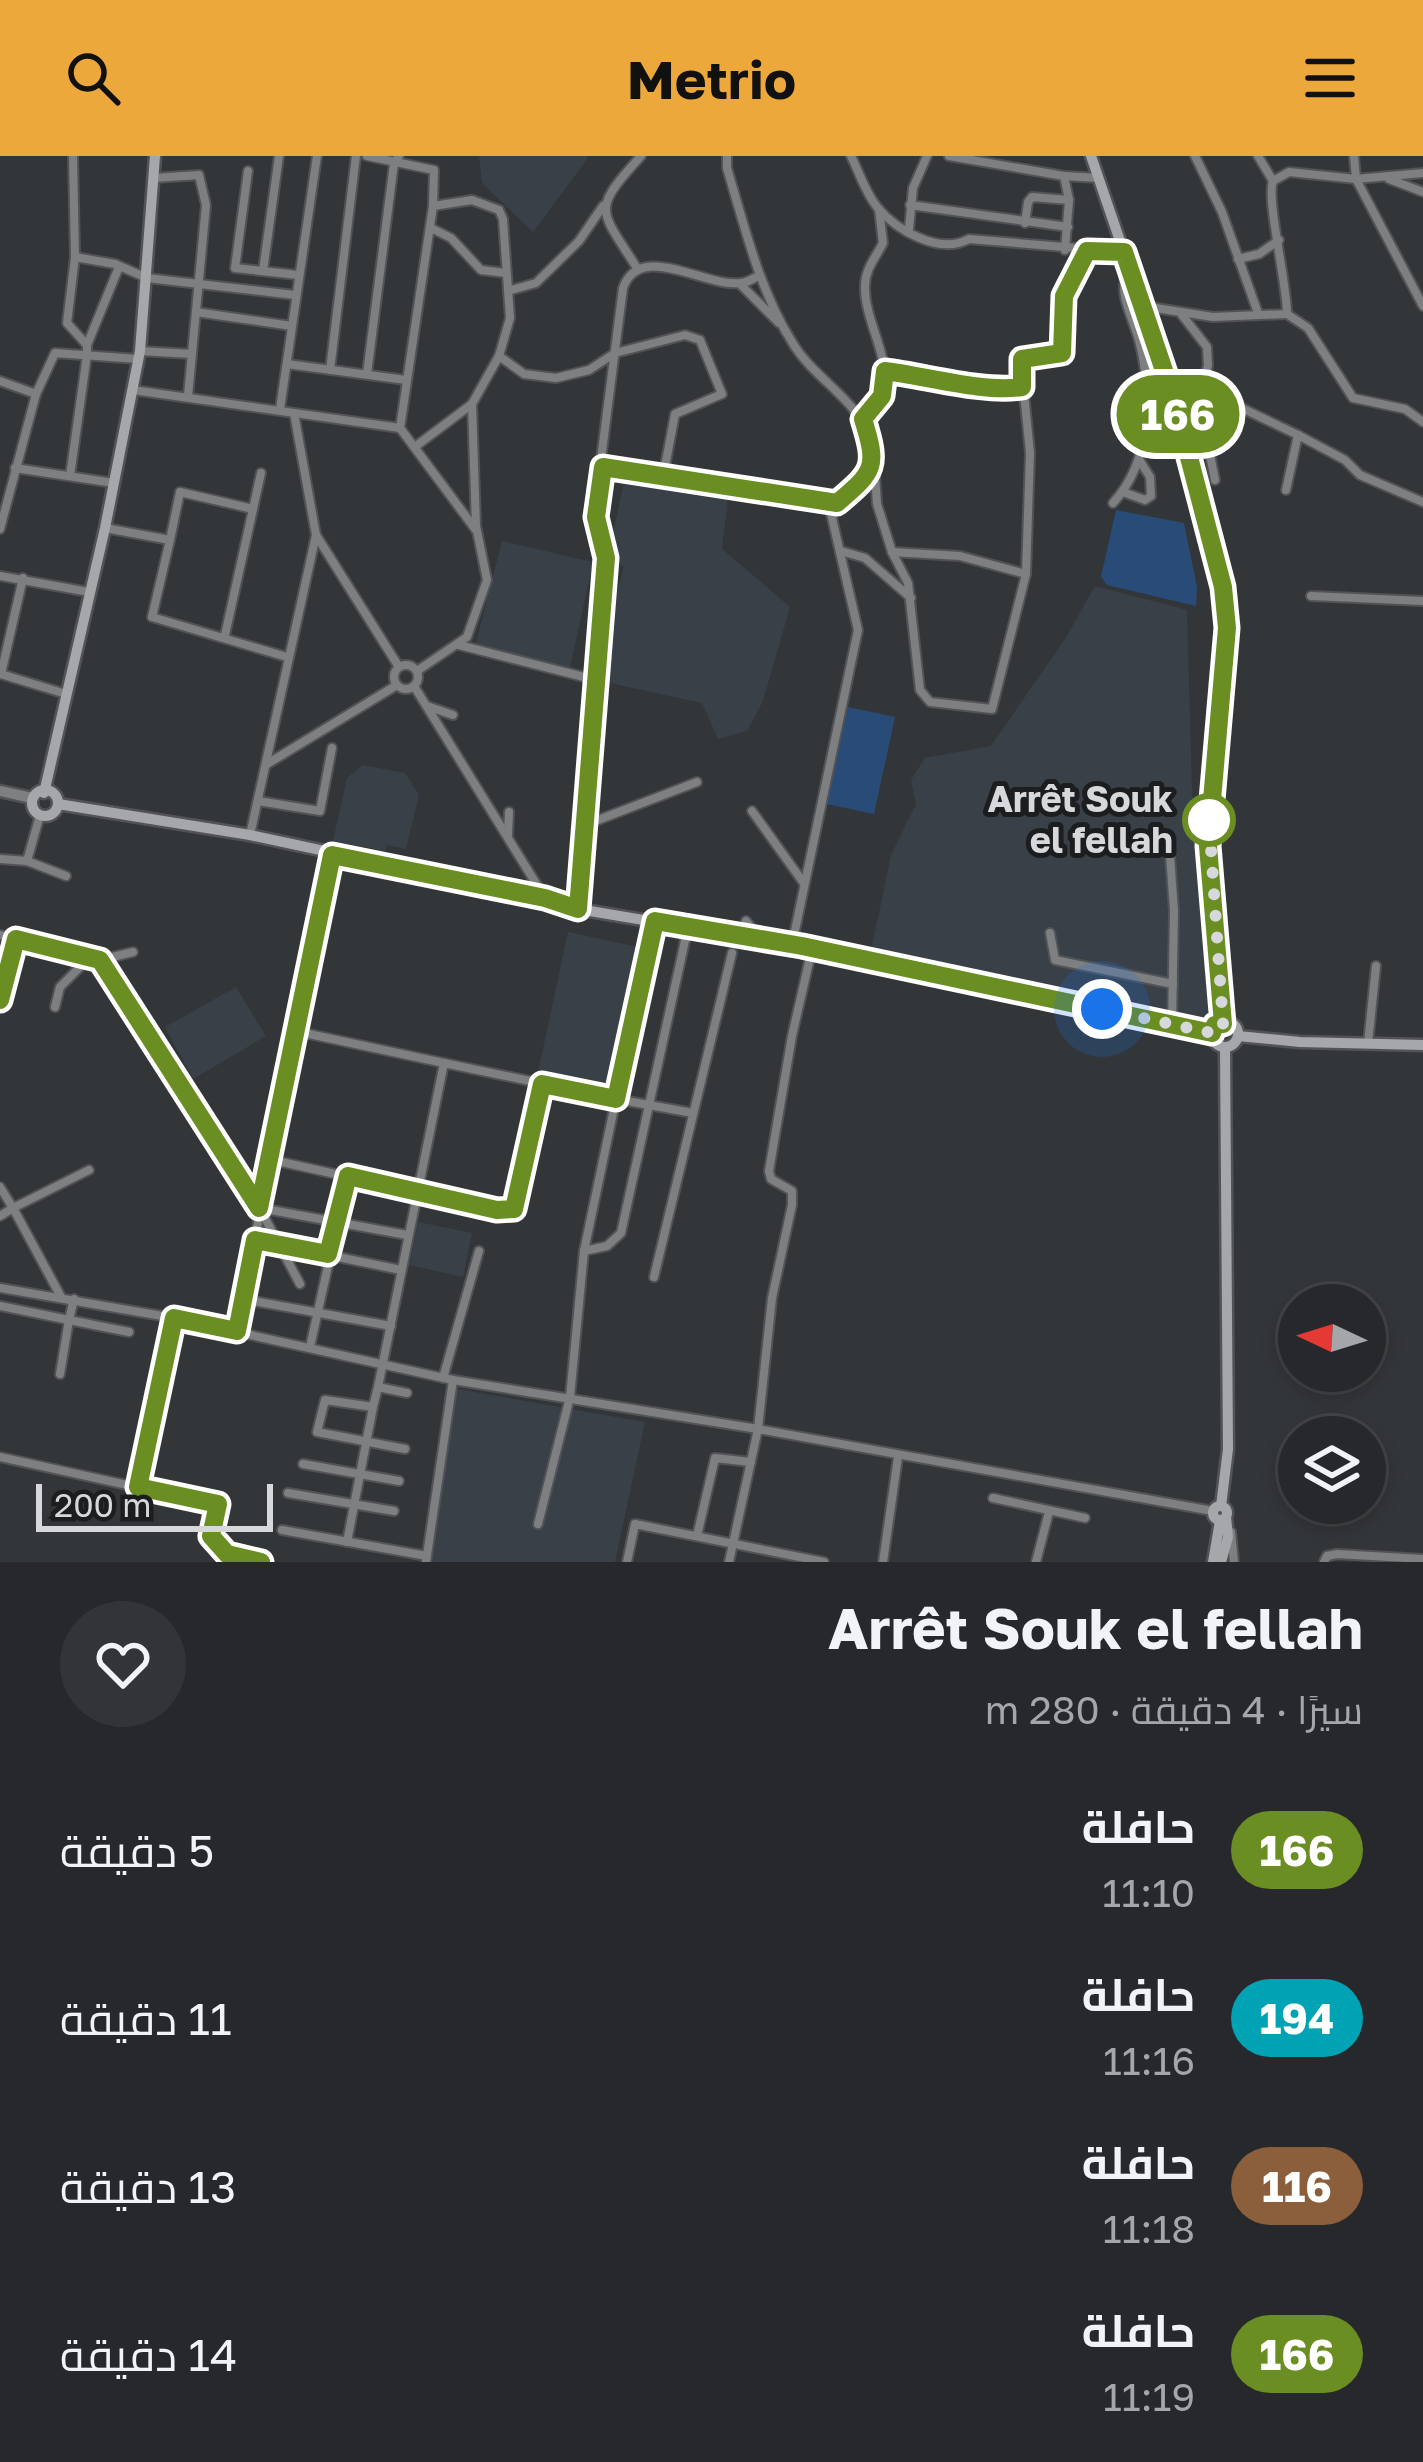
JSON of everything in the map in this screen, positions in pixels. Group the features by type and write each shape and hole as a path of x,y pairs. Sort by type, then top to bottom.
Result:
{"main road":[{"path":"58,804 52,814 40,815 32,807 66,694 134,390 155,156"},
{"path":"1091,156 1174,400 1223,587 1227,628 1208,846 1223,1024"},
{"path":"38,795 52,792 58,804"},
{"path":"58,804 250,835 578,909 792,945 1212,1033"},
{"path":"1227,1021 1234,1024 1238,1036 1225,1048 1214,1041 1212,1033 1215,1025 1227,1021"},
{"path":"1238,1036 1423,1045"},
{"path":"1217,1562 1228,1449 1225,1048"}],"street":[{"path":"74,156 75,256 67,323 87,351"},
{"path":"263,271 279,156"},
{"path":"280,409 317,156"},
{"path":"330,370 356,156"},
{"path":"367,156 434,170 431,229 400,428"},
{"path":"508,291 536,283 579,241 608,192 641,156"},
{"path":"727,156 759,276 784,328 795,348 863,419 874,461 877,504 908,583 924,698 930,702 992,710 1026,574 1030,453 1022,359 1059,357 1064,347 1064,296 1087,251"},
{"path":"850,156 879,209 883,242 869,264 865,288 885,371 882,396 863,419"},
{"path":"909,231 910,205 927,156"},
{"path":"949,156 1098,178"},
{"path":"1195,156 1222,212 1258,313"},
{"path":"1258,156 1273,181 1270,198 1280,240 1287,314"},
{"path":"1354,156 1355,179 1423,306"},
{"path":"367,374 396,159"},
{"path":"248,171 235,268 298,275"},
{"path":"1273,181 1289,172 1355,179 1423,172"},
{"path":"153,178 199,175 207,215 188,396"},
{"path":"1064,176 1070,200 1065,250"},
{"path":"1387,178 1423,192"},
{"path":"1025,223 1032,197 1070,200"},
{"path":"416,446 472,404 509,328 499,210 472,200 433,206"},
{"path":"910,205 1068,227"},
{"path":"603,206 638,268"},
{"path":"879,209 909,231 942,245 969,239 1124,252"},
{"path":"431,229 451,238 481,270 506,273"},
{"path":"1238,259 1259,254 1280,240"},
{"path":"75,256 147,278 295,295"},
{"path":"1113,503 1140,461 1144,442 1146,394 1140,346 1123,289 1130,266"},
{"path":"70,476 87,351 119,267"},
{"path":"578,909 606,558 596,517 627,276 638,268 660,267 740,284 784,328"},
{"path":"740,284 759,276"},
{"path":"1143,306 1182,314 1287,314 1308,328 1353,398 1405,410 1423,422"},
{"path":"196,312 292,326"},
{"path":"1182,314 1207,347 1208,366 1198,394 1215,480"},
{"path":"499,356 540,379 590,370 615,353 685,335 700,340 722,394 675,414 663,477"},
{"path":"0,529 36,394 55,353 192,354"},
{"path":"287,364 406,380"},
{"path":"885,371 999,391 1022,387"},
{"path":"0,381 36,394"},
{"path":"134,390 400,428 476,530"},
{"path":"1198,394 1227,401 1298,435 1345,460 1360,475 1423,502"},
{"path":"472,404 476,530 487,580 467,638 417,671 414,686 545,898"},
{"path":"294,413 316,535 399,667"},
{"path":"1286,490 1298,435"},
{"path":"832,507 868,476 874,461"},
{"path":"1123,492 1142,499 1151,496 1149,473 1140,461"},
{"path":"603,467 832,507"},
{"path":"15,468 114,483"},
{"path":"225,635 261,473"},
{"path":"253,509 180,492 152,617 287,656"},
{"path":"792,945 858,630 832,507"},
{"path":"105,528 170,540"},
{"path":"250,835 316,535"},
{"path":"839,550 866,558 911,598"},
{"path":"892,552 960,556 1026,574"},
{"path":"0,576 88,592"},
{"path":"23,578 1,674 66,694"},
{"path":"1311,596 1423,601"},
{"path":"457,645 596,680"},
{"path":"399,667 411,665 417,671"},
{"path":"399,667 394,678 397,685 414,686"},
{"path":"267,764 397,685"},
{"path":"427,706 453,715"},
{"path":"258,801 320,811 334,748 322,747 312,737"},
{"path":"585,825 697,782"},
{"path":"0,791 38,795"},
{"path":"752,811 805,884"},
{"path":"508,837 509,812"},
{"path":"27,861 40,815"},
{"path":"1169,842 1174,911 1172,1025"},
{"path":"237,1331 332,855"},
{"path":"0,859 27,861 65,876"},
{"path":"538,1524 570,1397 584,1251 655,921"},
{"path":"746,921 761,939"},
{"path":"584,1251 608,1246 621,1232 688,927"},
{"path":"1050,933 1055,960 1173,984"},
{"path":"0,935 95,958 133,952"},
{"path":"0,998 16,939"},
{"path":"729,1562 758,1429 772,1298 792,1205 792,1191 771,1179 769,1171 812,949"},
{"path":"654,1277 732,953"},
{"path":"55,1006 60,987 95,958"},
{"path":"95,958 259,1208 300,1284"},
{"path":"1368,1045 1376,966"},
{"path":"295,1031 694,1113"},
{"path":"347,1541 444,1063"},
{"path":"268,1159 497,1210 514,1209 542,1084"},
{"path":"0,1216 89,1170"},
{"path":"310,1347 348,1176"},
{"path":"0,1187 61,1297"},
{"path":"259,1208 407,1235"},
{"path":"255,1240 401,1270"},
{"path":"282,1530 427,1559 448,1379 479,1251"},
{"path":"0,1288 174,1318 448,1379 758,1429 1221,1514 1234,1562"},
{"path":"60,1374 74,1299"},
{"path":"242,1299 392,1326"},
{"path":"0,1306 129,1332"},
{"path":"138,1487 174,1318"},
{"path":"157,1336 170,1338"},
{"path":"378,1387 407,1393"},
{"path":"373,1407 325,1400 317,1432 405,1449"},
{"path":"883,1562 898,1456"},
{"path":"0,1457 218,1504 211,1536 227,1554 262,1562"},
{"path":"697,1536 715,1458 751,1462"},
{"path":"303,1463 399,1481"},
{"path":"288,1493 394,1511"},
{"path":"993,1498 1085,1518"},
{"path":"1036,1562 1049,1512"},
{"path":"627,1562 634,1525 824,1562"},
{"path":"884,1551 898,1562"},
{"path":"1324,1562 1337,1554 1423,1559"}],"shaded area":[{"path":"479,156 588,158 533,232 482,183"},
{"path":"625,477 728,497 722,549 790,607 763,701 747,731 718,739 702,703 601,681 599,660 624,566 607,562"},
{"path":"1116,510 1184,523 1197,587 1196,606 1107,585 1101,577"},
{"path":"502,541 593,562 570,668 476,643"},
{"path":"1095,586 1187,610 1192,791 1209,1019 1153,1013 870,956 891,855 916,804 911,780 925,758 991,746 1065,639"},
{"path":"848,707 895,717 874,814 827,804"},
{"path":"363,765 405,773 419,795 406,849 387,845 385,851 333,841 347,778"},
{"path":"568,932 638,947 608,1092 537,1077"},
{"path":"236,987 266,1036 193,1079 165,1027"},
{"path":"418,1222 472,1233 463,1277 410,1265"},
{"path":"457,1389 645,1422 615,1562 431,1562"}],"bus line":[{"name":"166","path":"0,1000 16,939 100,960 259,1208 332,855 545,898 578,909 606,558 596,517 603,467 837,503 868,476 874,461 863,419 882,396 885,371 999,391 1022,387 1022,359 1062,353 1064,296 1087,251 1124,252 1174,400 1223,587 1227,628 1208,846 1223,1024 1215,1025 1212,1033 802,946 655,921 616,1099 542,1084 514,1209 497,1210 348,1176 328,1254 255,1240 237,1331 174,1318 138,1487 218,1504 211,1536 227,1554 261,1562"}],"place":[{"name":"Arrêt Souk el fellah","path":"1209,820"}],"route":[{"path":"1102,1009 1212,1033 1215,1025 1223,1024 1209,820"}]}
